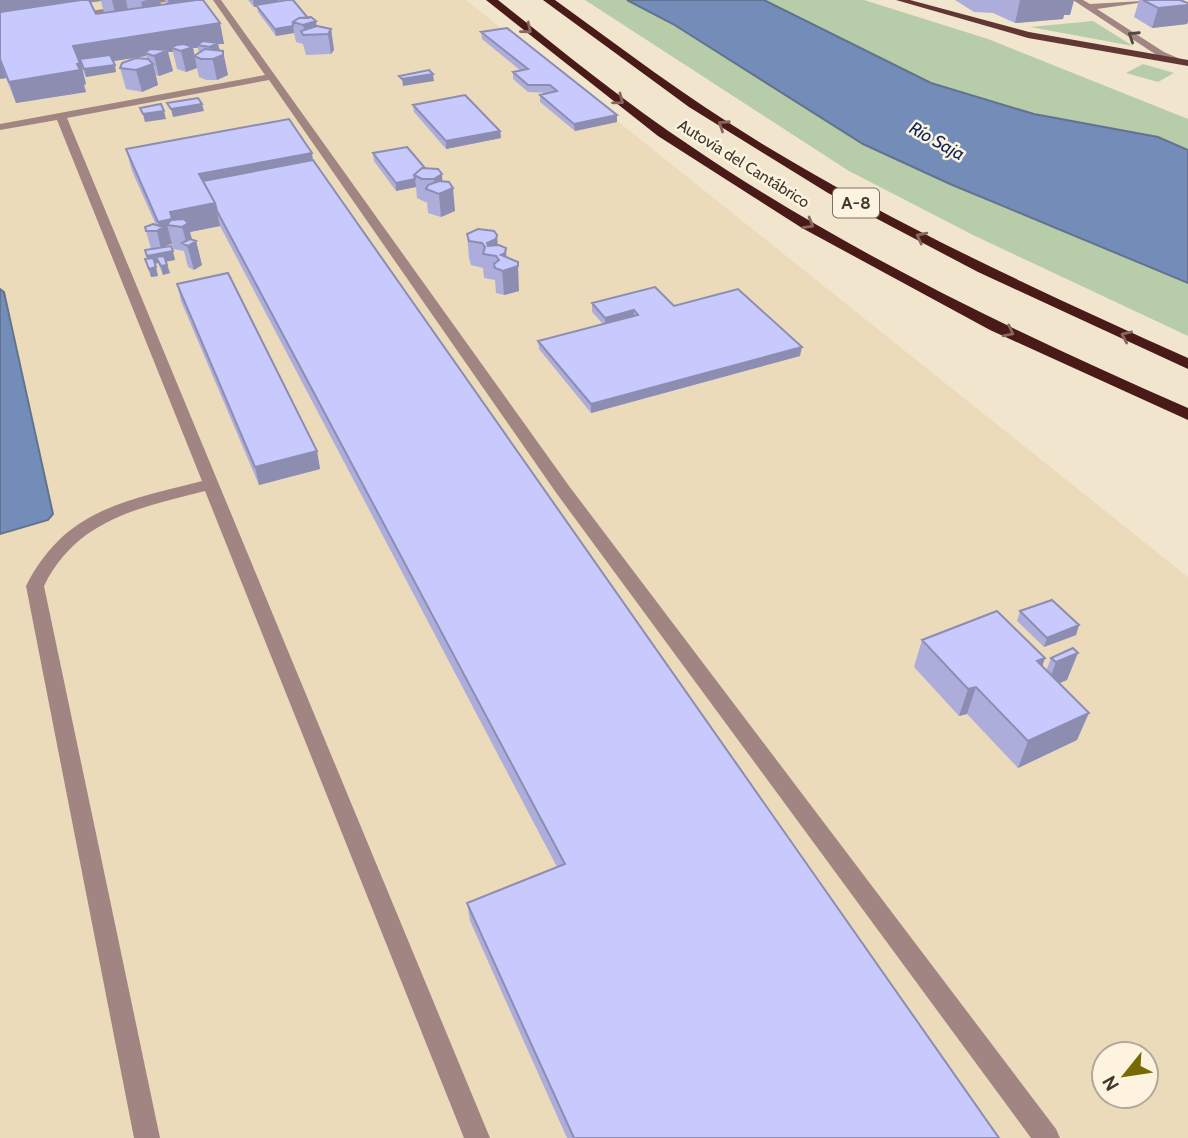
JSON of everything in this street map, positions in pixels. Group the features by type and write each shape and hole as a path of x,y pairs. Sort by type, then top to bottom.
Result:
{"highway":[{"name":"Autovía del Cantábrico","path":"491,0 662,132 777,206 1000,328 1106,380 1188,415"},
{"name":"Autovía del Cantábrico","path":"548,0 720,123 813,179 966,260 1188,364"}],"main road":[{"path":"900,0 1028,35 1184,62"}],"street":[{"path":"66,16 172,0"},
{"path":"217,0 563,490 1046,1138"},
{"path":"1077,0 1161,54 1184,62"},
{"path":"1088,7 1155,0"},
{"path":"0,127 270,77"},
{"path":"61,116 477,1138"},
{"path":"147,1138 35,586 51,557 83,526 126,508 211,484"}],"shaded area":[{"path":"0,0 466,0 1188,577 1188,1138 0,1138"}],"green space":[{"path":"585,0 627,0 673,24 863,144 950,184 1188,283 1188,336 973,235 849,171"},
{"path":"764,0 864,0 988,39 1188,119 1188,150 1158,137 1034,114 931,83"},
{"path":"1093,21 1133,46 1030,27"},
{"path":"1143,64 1174,73 1158,82 1126,73"}],"water":[{"name":"Río Saja","path":"627,0 764,0 931,83 1034,114 1158,137 1188,150 1188,283 950,184 863,144 673,24"},
{"path":"0,289 4,292 53,514 48,520 0,534"}],"building":[{"path":"89,0 96,14 203,0 220,23 73,46 80,70 9,82 0,59 0,12"},
{"path":"293,0 308,18 299,18 293,22 293,26 275,29 256,5"},
{"path":"1143,0 1180,0 1188,5 1158,8"},
{"path":"311,17 316,21 303,25 293,22 299,18"},
{"path":"317,26 331,29 328,34 303,35 301,31"},
{"path":"507,28 617,115 574,124 540,95 557,91 550,85 528,85 513,72 528,69 481,32"},
{"path":"203,41 218,43 210,47 197,45"},
{"path":"176,45 193,47 181,51 172,48"},
{"path":"150,49 168,50 154,56 145,53"},
{"path":"205,49 223,51 223,55 213,59 194,56"},
{"path":"110,55 115,65 84,69 80,59"},
{"path":"136,58 148,59 153,64 136,70 120,68 122,63"},
{"path":"429,70 433,74 402,79 399,76"},
{"path":"465,95 500,131 446,141 413,105"},
{"path":"198,98 202,104 171,109 167,103"},
{"path":"161,104 164,111 143,114 140,108"},
{"path":"289,119 312,153 199,174 215,203 170,212 172,219 158,222 126,149"},
{"path":"407,147 425,168 414,175 415,179 396,183 373,153"},
{"path":"313,160 999,1138 574,1138 467,903 565,864 203,181"},
{"path":"422,168 438,169 442,174 434,179 422,179 414,175"},
{"path":"439,181 449,182 453,188 439,194 426,189 428,185"},
{"path":"184,219 188,223 182,227 167,225 171,220"},
{"path":"153,224 163,227 157,231 146,231 145,227"},
{"path":"478,229 494,231 496,239 487,243 488,246 499,245 506,248 501,255 518,262 518,266 503,271 495,268 494,264 499,260 496,256 483,254 485,247 482,243 469,241 467,234"},
{"path":"190,239 196,241 188,246 182,243"},
{"path":"171,246 173,251 147,256 145,250"},
{"path":"164,256 167,265 161,266 156,257"},
{"path":"153,258 156,267 149,269 145,259"},
{"path":"228,273 317,451 255,467 177,284"},
{"path":"655,287 674,306 738,289 802,347 591,404 538,341 638,315 634,310 605,318 592,303"},
{"path":"1052,600 1079,625 1047,638 1020,611"},
{"path":"997,611 1045,658 1037,661 1089,713 1028,741 976,687 968,689 922,640"},
{"path":"1073,648 1078,653 1056,662 1051,658"}]}
